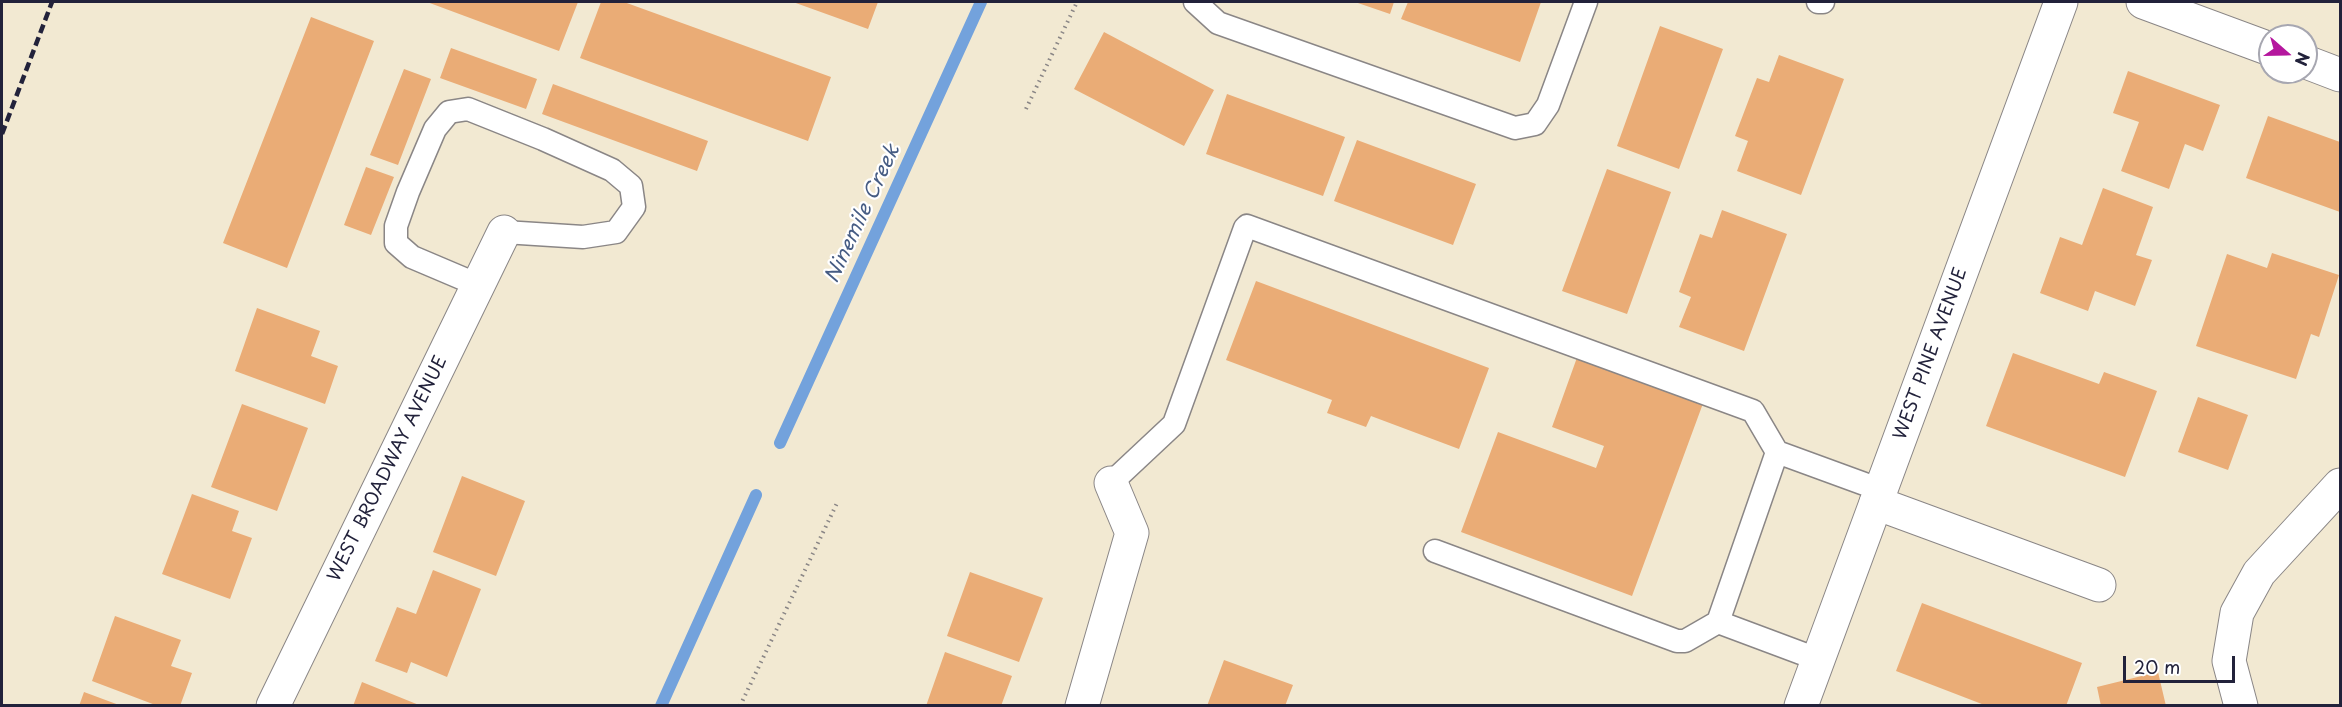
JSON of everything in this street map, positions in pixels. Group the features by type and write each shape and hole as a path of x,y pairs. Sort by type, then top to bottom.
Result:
{"street":[{"name":"WEST PINE AVENUE","path":"1801,705 2061,2"},
{"path":"2143,2 2258,45"},
{"path":"2318,67 2340,75"},
{"name":"WEST BROADWAY AVENUE","path":"273,705 504,232"},
{"path":"1082,705 1132,533 1111,483"},
{"path":"2240,704 2229,661 2237,613 2259,573 2340,485"},
{"path":"1879,496 2099,585"}],"lane":[{"path":"1195,2 1218,23 1515,128 1535,124 1548,105 1586,2"},
{"path":"1818,2 1823,2"},
{"path":"478,285 412,257 396,243 396,226 408,192 435,129 449,112 468,109 543,139 612,170 632,186 634,207 616,232 584,237 504,232"},
{"path":"1111,483 1174,424 1247,226 1753,411 1777,452 1879,496"},
{"path":"1435,551 1677,641 1685,641 1718,622 1777,452"},
{"path":"1718,622 1817,659"}],"path":[{"path":"1026,109 1077,2"},
{"path":"740,705 838,501"}],"building":[{"path":"427,2 578,2 559,51"},
{"path":"601,2 624,2 831,77 808,141 580,58"},
{"path":"793,2 878,2 868,29"},
{"path":"1355,2 1394,2 1390,14"},
{"path":"1408,2 1541,2 1520,62 1401,19"},
{"path":"311,17 374,41 287,268 223,243"},
{"path":"1660,26 1723,49 1679,169 1617,146"},
{"path":"1104,32 1214,90 1184,146 1074,89"},
{"path":"451,48 537,79 526,109 440,78"},
{"path":"1779,55 1844,79 1801,195 1737,171 1748,141 1735,136 1757,78 1769,82"},
{"path":"404,69 431,79 398,165 370,155"},
{"path":"2128,71 2220,105 2203,151 2185,144 2169,189 2121,171 2139,122 2113,113"},
{"path":"553,84 708,141 697,171 542,114"},
{"path":"1227,94 1345,137 1323,196 1206,154"},
{"path":"2268,116 2340,142 2340,212 2246,178"},
{"path":"1357,140 1476,184 1453,245 1334,201"},
{"path":"366,167 394,177 371,235 344,225"},
{"path":"1607,169 1671,192 1627,314 1562,291"},
{"path":"2103,188 2153,207 2136,255 2152,260 2135,306 2095,291 2088,311 2040,293 2060,237 2082,245"},
{"path":"1722,210 1787,234 1744,351 1679,327 1691,297 1679,292 1700,234 1712,238"},
{"path":"2272,253 2339,275 2319,337 2311,334 2296,379 2196,346 2227,254 2267,268"},
{"path":"1256,281 1489,368 1459,449 1371,416 1366,427 1327,413 1332,400 1226,360"},
{"path":"257,308 320,331 311,356 338,366 325,404 235,371"},
{"path":"1579,352 1705,398 1632,596 1461,532 1498,432 1596,468 1604,446 1552,427"},
{"path":"2013,353 2099,384 2104,372 2157,391 2125,477 1986,426"},
{"path":"2198,397 2248,415 2228,470 2178,452"},
{"path":"242,404 308,428 277,511 211,487"},
{"path":"462,476 525,501 496,576 433,552"},
{"path":"192,494 239,511 232,531 252,538 230,599 162,574"},
{"path":"433,570 481,589 447,677 411,662 407,673 375,661 397,607 416,614"},
{"path":"970,572 1043,598 1019,662 947,636"},
{"path":"1922,603 2082,663 2066,706 1987,706 1896,671"},
{"path":"115,616 181,640 171,666 192,673 180,706 158,706 92,681"},
{"path":"945,652 1012,676 1001,706 926,706"},
{"path":"1224,660 1293,685 1285,706 1207,706"},
{"path":"2158,672 2166,706 2101,706 2097,687"},
{"path":"362,682 419,705 419,706 353,706"},
{"path":"84,692 119,705 119,706 79,706"}],"waterway":[{"name":"Ninemile Creek","path":"780,443 981,2"},
{"name":"Ninemile Creek","path":"661,706 756,495"}],"railway":[{"path":"2,134 52,2"}]}
